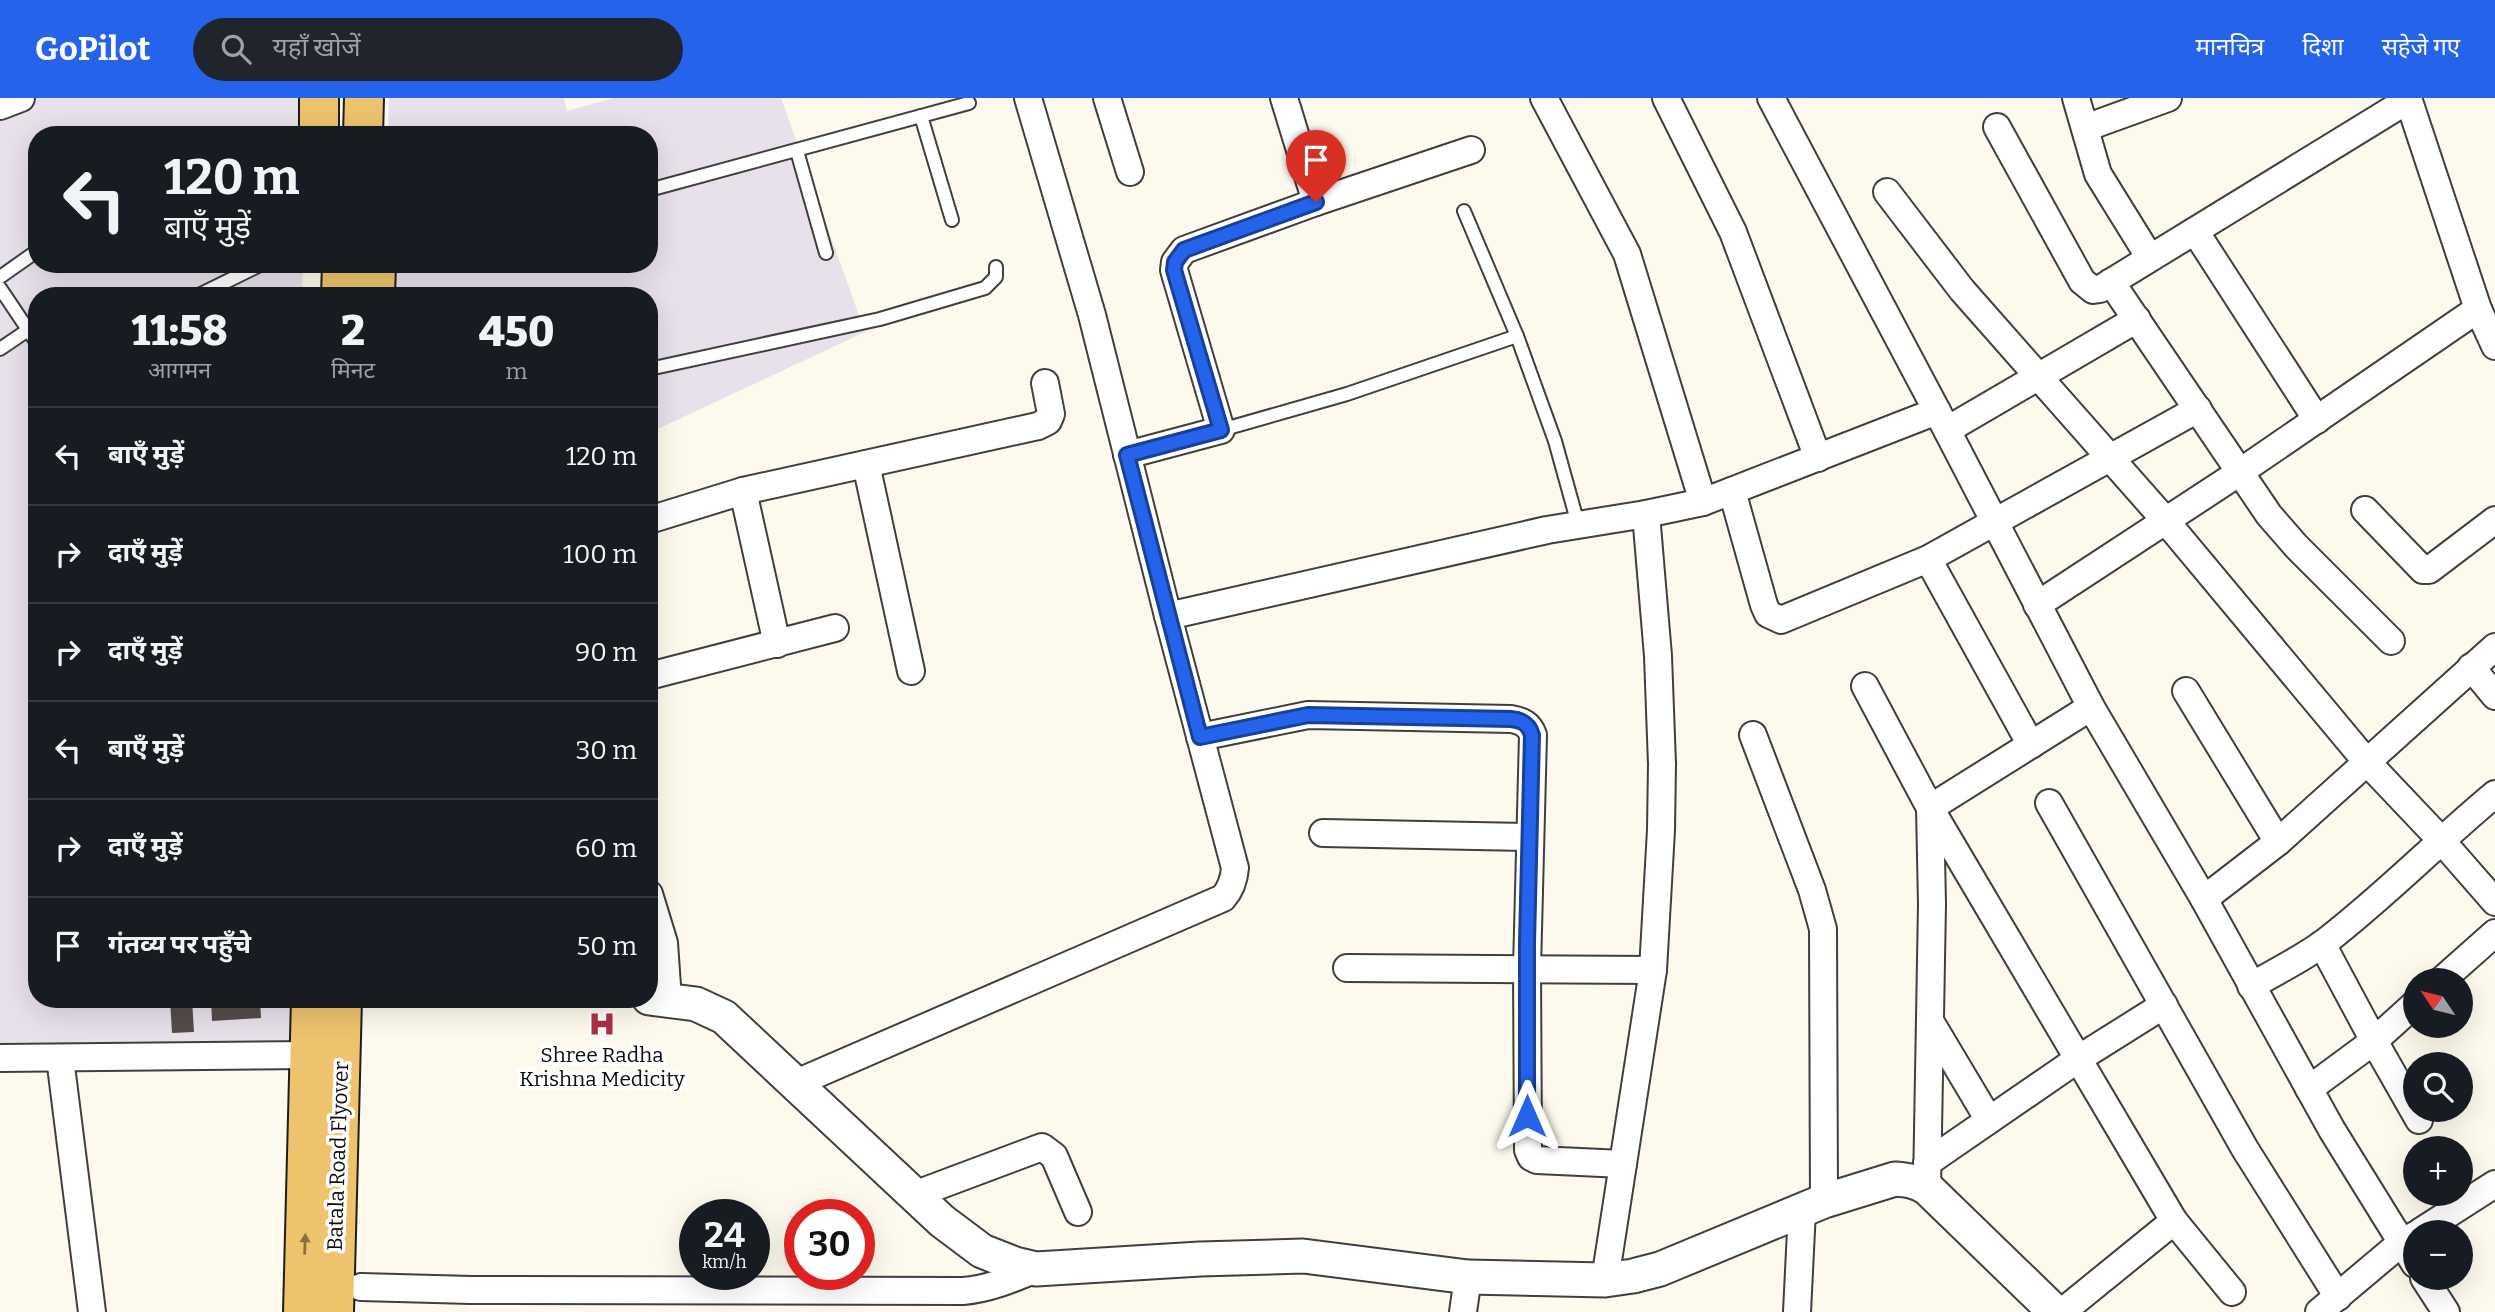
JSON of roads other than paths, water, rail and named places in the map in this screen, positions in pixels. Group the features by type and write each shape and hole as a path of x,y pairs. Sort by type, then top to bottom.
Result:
{"main road":[{"path":"319,98 319,126"},
{"path":"344,126 345,98"},
{"path":"363,126 364,98"},
{"path":"378,126 379,98"},
{"path":"303,1312 312,1008"},
{"name":"Batala Road Flyover","path":"342,1008 352,1304"},
{"path":"352,1304 365,1008"}],"street":[{"path":"0,106 21,98"},
{"path":"793,1084 1223,898 1230,890 1235,868 1092,315 1028,98"},
{"path":"1107,98 1130,172"},
{"path":"1284,98 1316,202"},
{"path":"1544,98 1627,254 1703,502"},
{"path":"1666,98 1738,244 1818,458"},
{"path":"1771,98 2091,707 2204,900 2309,1089 2403,1229"},
{"path":"2076,98 2098,174 2150,258"},
{"path":"2085,128 2164,99"},
{"path":"1997,127 2081,281 2093,290 2100,289 2408,99 2488,324 2317,421 2037,605"},
{"path":"1127,455 1221,430 1174,270 1175,262 1184,250 1471,150"},
{"path":"1887,192 1962,290 2165,520 2366,761 2495,902"},
{"path":"2194,231 2317,421"},
{"path":"2111,282 2281,530 2390,641"},
{"path":"1168,616 1578,524 1703,502 1818,458 1942,421 2040,376 2137,319"},
{"path":"658,517 743,491 1044,424 1051,414 1045,383"},
{"path":"1732,491 1764,605 1773,618 1788,618 1928,559 2198,409"},
{"path":"866,464 911,671"},
{"path":"743,491 778,644"},
{"path":"2365,510 2423,570 2435,568 2495,520"},
{"path":"1605,1280 1653,970 1662,764 1658,656 1646,514"},
{"path":"1928,559 2031,745"},
{"path":"658,674 835,628"},
{"path":"2204,900 2278,842 2495,647"},
{"path":"2471,667 2495,696"},
{"path":"1865,686 1930,808 2174,1221 2232,1292"},
{"path":"2186,691 2278,842"},
{"path":"1930,808 2091,707"},
{"path":"1200,737 1308,715 1517,720 1530,728 1527,1141 1531,1157 1537,1160 1623,1164"},
{"path":"1753,735 1812,890 1823,929 1813,1206 1797,1312"},
{"path":"2251,986 2322,944 2495,794"},
{"path":"2049,803 2263,1180 2328,1307 2403,1251"},
{"path":"1930,808 1932,904 1927,1175 2055,1312"},
{"path":"1323,833 1529,837"},
{"path":"658,923 664,943 659,999 696,1004 724,1017 956,1233 982,1251 1036,1269 1303,1256 1468,1278 1605,1280 1633,1276 1660,1269 1813,1206 1895,1180 1916,1181 1927,1175 1989,1120 2078,1059 2164,1005"},
{"path":"2456,968 2495,933"},
{"path":"2322,944 2403,1092"},
{"path":"1348,968 1653,970"},
{"path":"2309,1089 2374,1041 2403,1015"},
{"path":"1930,1021 1989,1120"},
{"path":"0,1058 311,1055"},
{"path":"70,1058 92,1312"},
{"path":"914,1195 1042,1147 1054,1156 1078,1212"},
{"path":"2446,1220 2495,1184"},
{"path":"2062,1312 2174,1221"},
{"path":"352,1304 471,1290 777,1301 978,1290 1036,1269"},
{"path":"1463,1312 1468,1278"},
{"path":"2432,1290 2446,1312"}],"lane":[{"path":"658,188 969,103"},
{"path":"921,116 952,220"},
{"path":"797,151 826,253"},
{"path":"1464,211 1517,335 1555,441 1578,524"},
{"path":"0,277 28,257"},
{"path":"658,367 880,319 985,288 996,277 996,267"},
{"path":"215,287 243,273"},
{"path":"0,288 28,330 0,349"},
{"path":"1221,430 1335,398 1517,335"}],"place":[{"name":"Shree Radha Krishna Medicity","path":"602,1024"}]}
